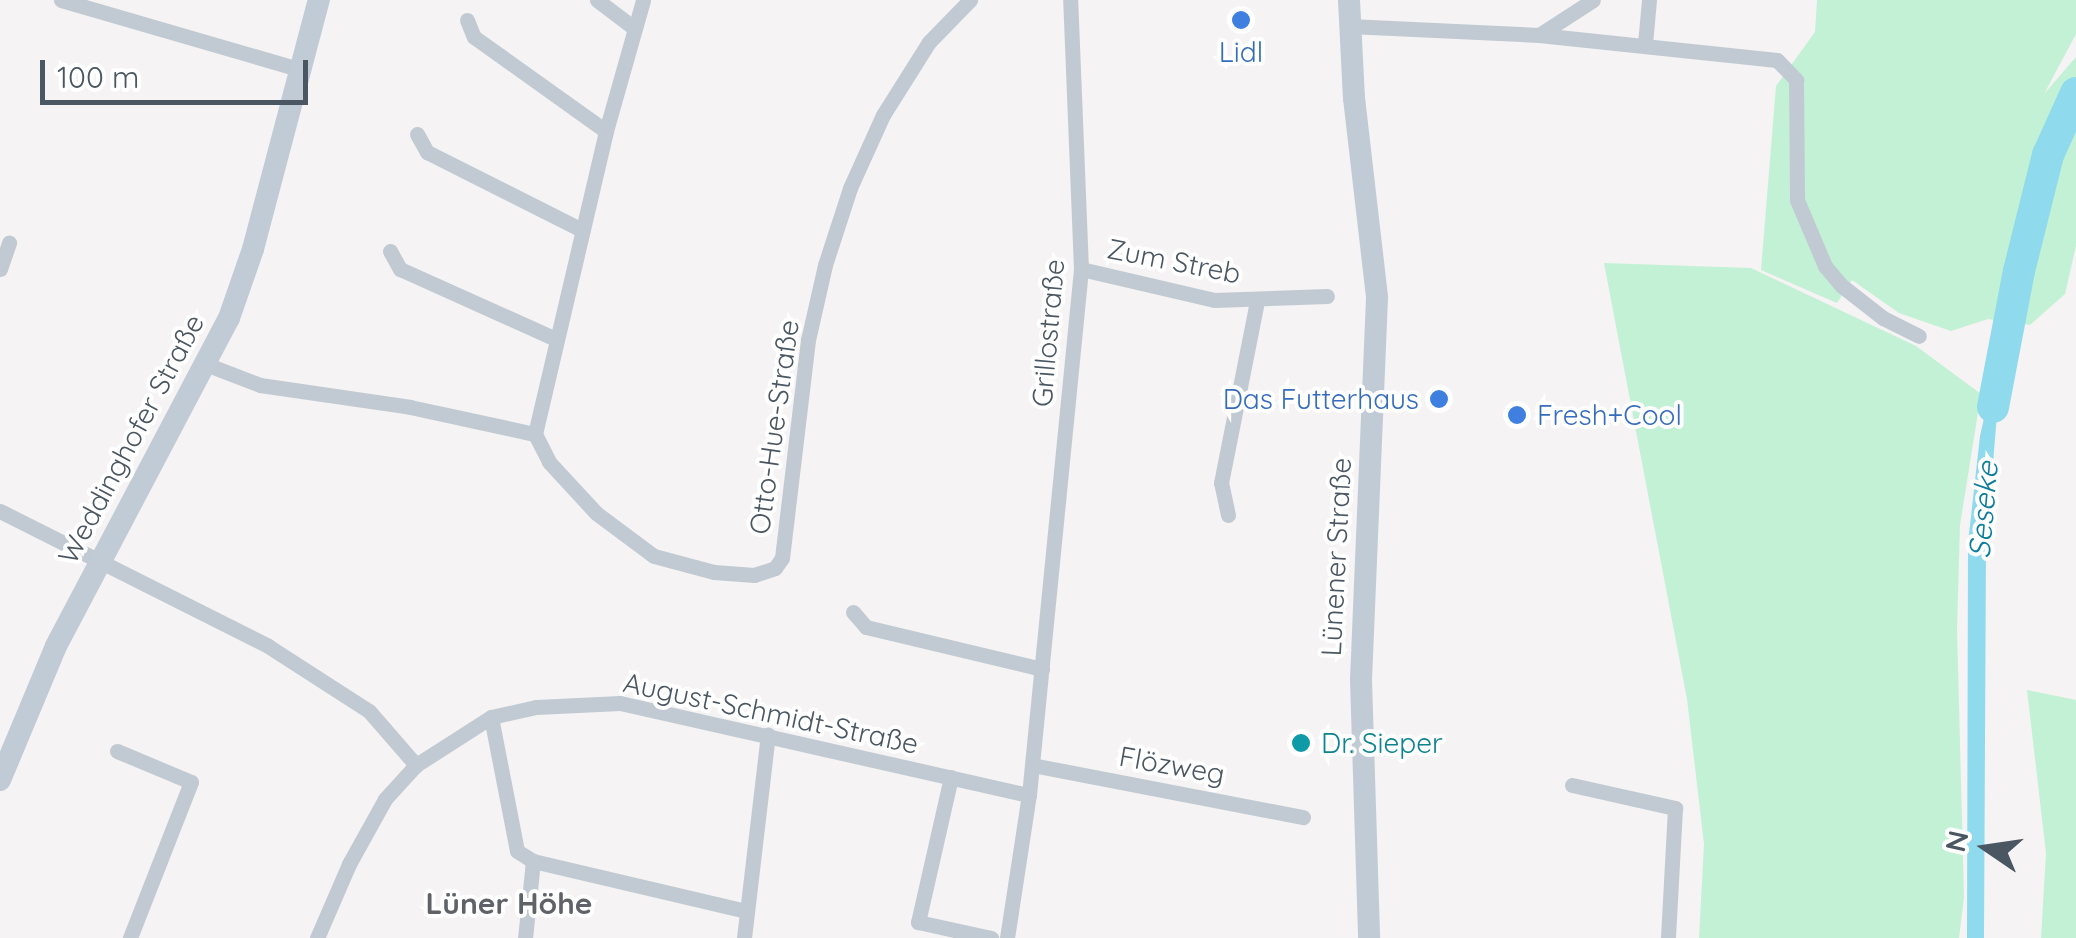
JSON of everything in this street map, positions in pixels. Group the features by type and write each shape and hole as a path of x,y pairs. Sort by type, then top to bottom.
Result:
{"main road":[{"name":"Weddinghofer Straße","path":"0,780 5,754 56,646 208,365 254,249 319,0"},
{"name":"Lünener Straße","path":"1350,0 1377,298 1360,680 1369,938"}],"street":[{"path":"61,0 300,68"},
{"path":"597,0 634,28"},
{"path":"208,365 260,385 410,407 535,434 606,131 644,0"},
{"name":"Otto-Hue-Straße","path":"535,434 549,462 596,513 654,556 714,572 754,575 774,568 782,558 808,340 825,264 850,188 884,115 929,42 970,0"},
{"name":"Grillostraße","path":"1007,938 1030,795 1081,268 1070,0"},
{"path":"1539,35 1592,0"},
{"path":"1645,44 1649,0"},
{"path":"467,20 474,37 606,131"},
{"path":"1350,26 1645,44 1763,56 1789,69 1797,97 1797,200 1809,234 1842,286 1883,318 1919,336"},
{"path":"417,134 427,152 582,230"},
{"path":"0,269 9,243"},
{"path":"390,251 400,269 556,340"},
{"name":"Zum Streb","path":"1081,268 1214,300 1327,296"},
{"name":"Zum Streb","path":"1228,515 1221,483 1257,301"},
{"path":"0,511 268,646 368,711 416,765"},
{"path":"853,612 866,627 1042,668"},
{"name":"August-Schmidt-Straße","path":"317,938 349,864 385,799 416,765 491,717 536,706 620,703 1030,795"},
{"path":"491,717 517,851 533,861 747,911"},
{"path":"744,938 768,734"},
{"path":"117,750 191,782 130,938"},
{"name":"Flözweg","path":"1032,765 1303,817"},
{"path":"951,777 918,922 990,938"},
{"path":"1572,785 1675,808 1668,938"},
{"path":"525,938 533,861"}],"green space":[{"path":"1817,0 2076,0 2076,34 2044,94 2076,57 2076,246 2065,294 2030,325 1988,319 1951,331 1899,313 1852,280 1837,303 1761,270 1776,86 1815,32"},
{"path":"1604,263 1751,268 1916,346 1981,394 1960,525 1957,629 1964,897 1959,938 1699,938 1704,844 1687,699"},
{"path":"2027,690 2076,700 2076,938 2041,938 2046,853"}],"water":[{"path":"1996,365 2011,367 1997,415 1986,547 1984,938 1967,938 1968,543 1980,436"}],"waterway":[{"name":"Seseke","path":"1993,407 2019,271 2048,155 2076,93"}],"place":[{"name":"Lidl","path":"1241,20"},
{"name":"Das Futterhaus","path":"1439,399"},
{"name":"Fresh+Cool","path":"1517,415"},
{"name":"Dr. Sieper","path":"1301,743"}],"district":[{"name":"Lüner Höhe","path":"509,903"}]}
